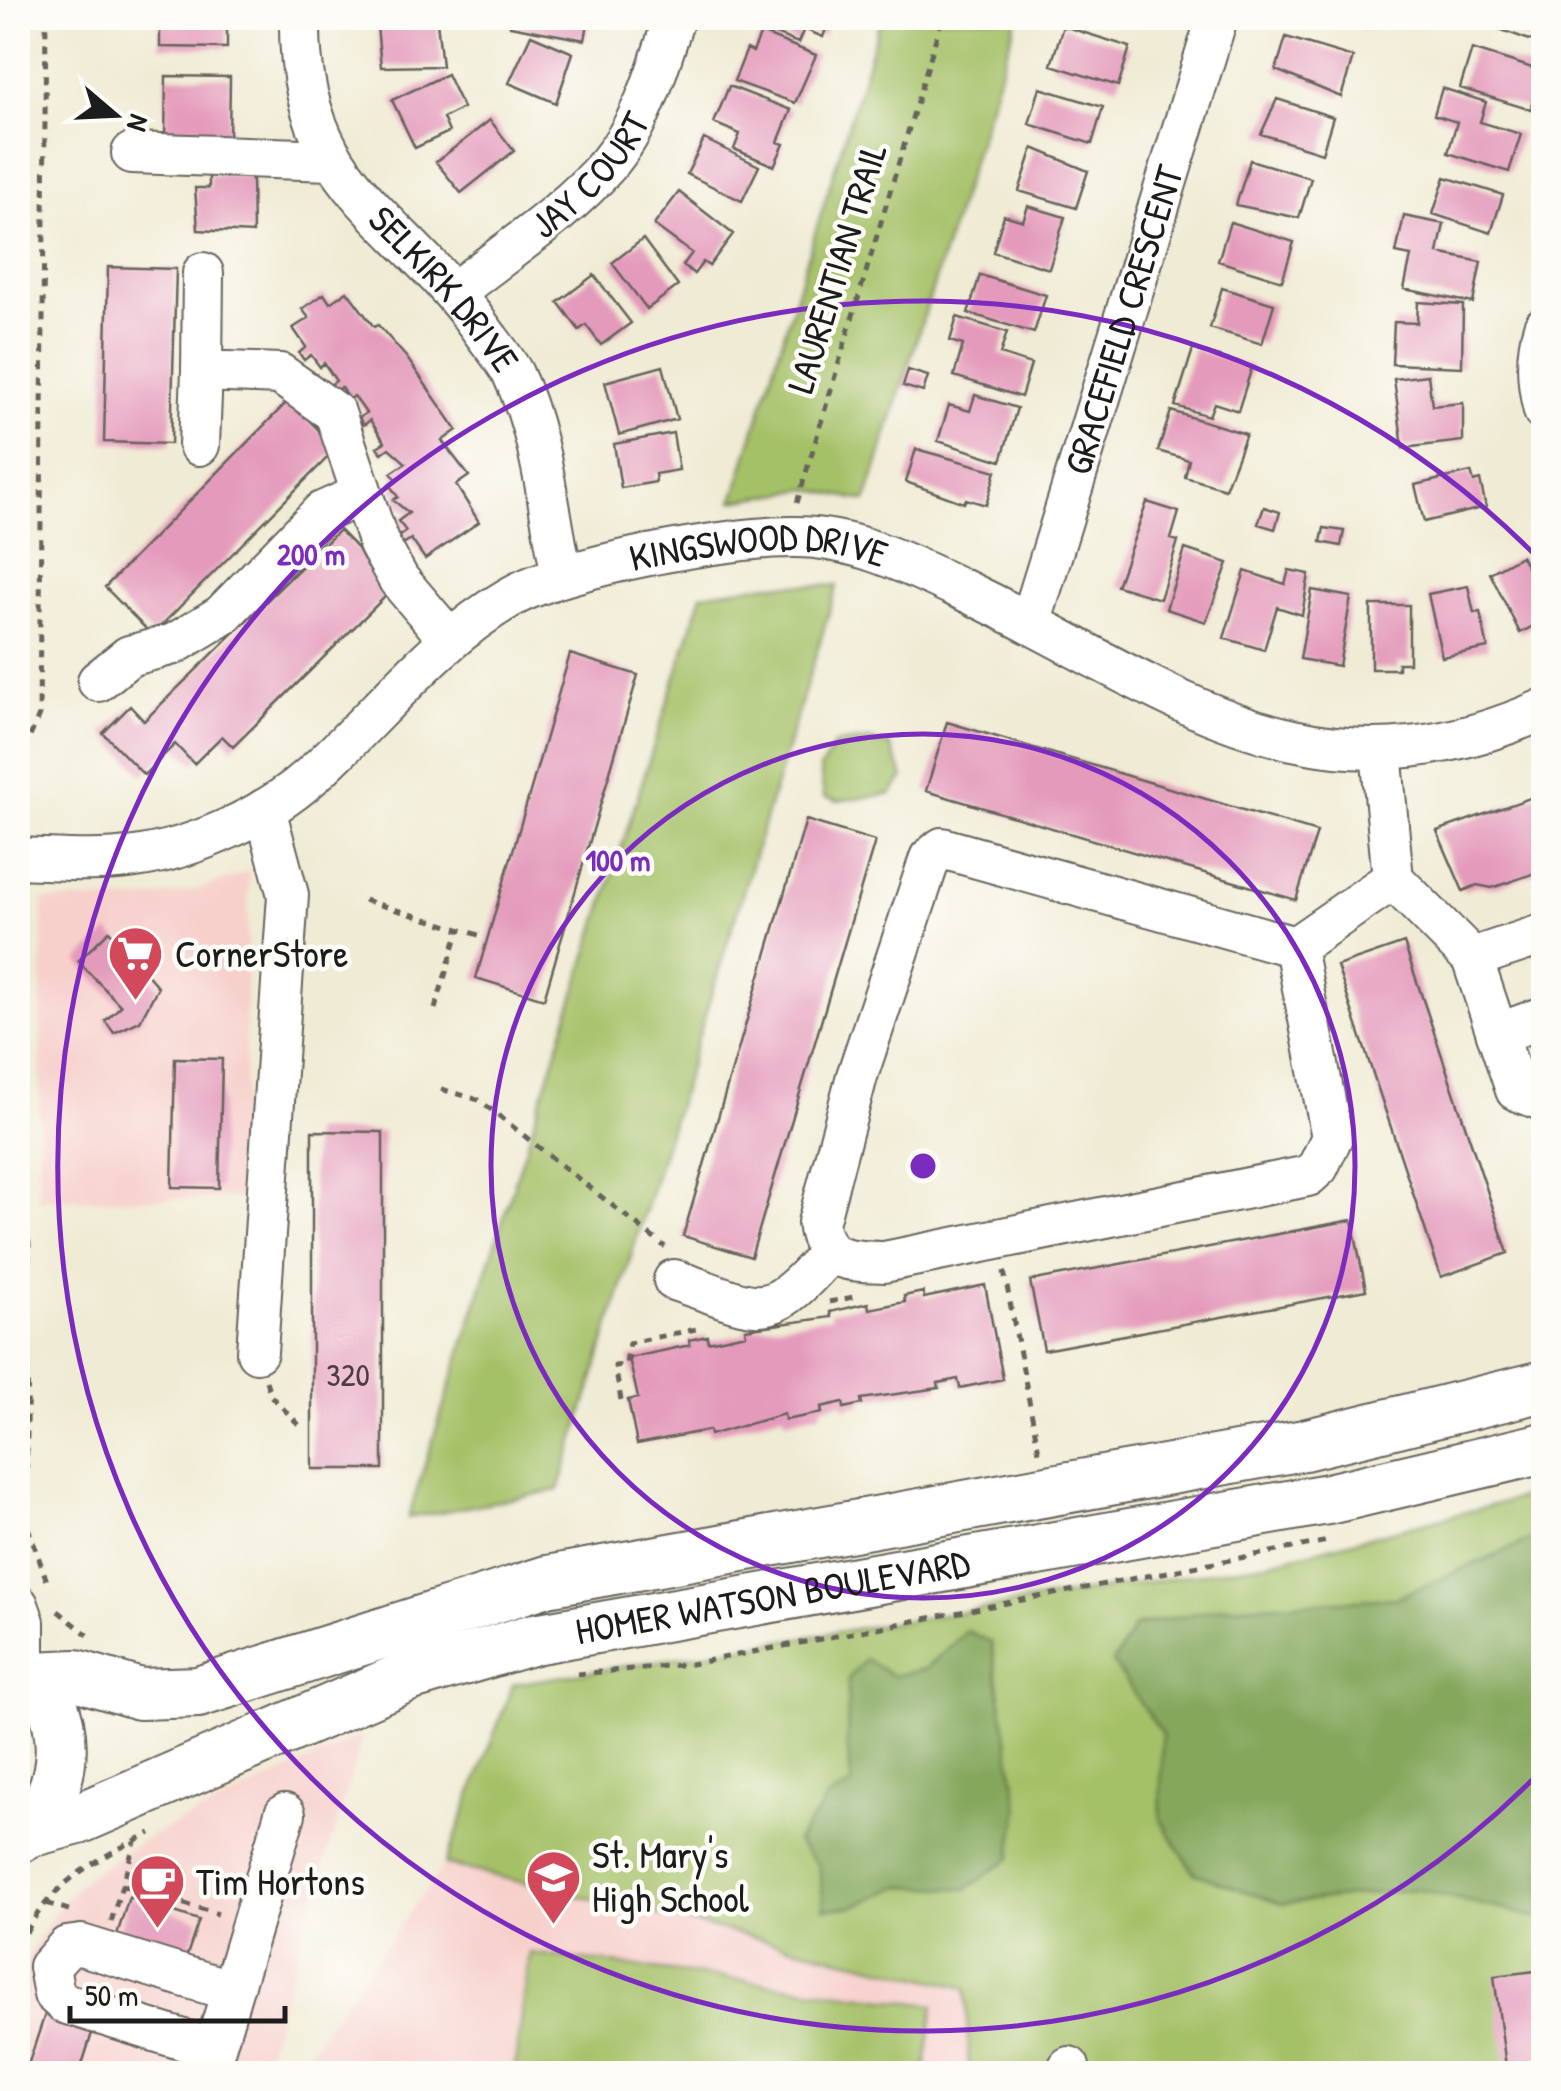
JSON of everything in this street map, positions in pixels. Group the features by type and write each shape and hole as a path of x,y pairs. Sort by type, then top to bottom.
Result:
{"main road":[{"name":"HOMER WATSON BOULEVARD","path":"25,1669 76,1675 140,1694 198,1692 546,1580 1304,1445 1544,1386"},
{"name":"HOMER WATSON BOULEVARD","path":"21,1836 78,1820 408,1676 534,1639 1328,1499 1544,1448"},
{"path":"21,1836 51,1798 61,1756 55,1714 25,1669"}],"street":[{"name":"SELKIRK DRIVE","path":"300,18 304,85 331,160 384,223 456,292 512,373 533,432 562,575"},
{"name":"JAY COURT","path":"456,292 579,194 610,162 654,79 674,18"},
{"name":"GRACEFIELD CRESCENT","path":"1031,621 1217,18"},
{"path":"132,152 331,160"},
{"path":"199,445 203,273"},
{"path":"1544,327 1538,344 1538,388 1544,411"},
{"path":"202,371 280,374 335,413 360,495 398,580 450,640"},
{"path":"98,681 129,656 174,644 222,614 322,512 360,495"},
{"name":"KINGSWOOD DRIVE","path":"18,858 138,857 193,842 264,808 308,779 450,640 510,597 562,575 722,544 793,536 852,544 1031,621 1218,718 1267,735 1325,748 1430,748 1544,709"},
{"path":"1381,751 1393,879 1472,958 1516,1090 1544,1101"},
{"path":"257,1352 288,896 264,808"},
{"path":"942,848 1294,947 1332,1137 1318,1167 1308,1176 884,1262 849,1261 829,1253 820,1241 818,1223 857,1076 930,858 942,848"},
{"path":"1294,947 1393,879"},
{"path":"1472,958 1544,934"},
{"path":"1497,1034 1544,1017"},
{"path":"674,1280 746,1304 772,1306 791,1296 829,1253"},
{"path":"18,1605 24,1622 25,1669"},
{"path":"229,1990 81,1945 56,1954 49,1967 54,1994 64,2003 210,2061 285,1814"}],"path":[{"path":"18,766 39,714 46,18"},
{"name":"LAURENTIAN TRAIL","path":"793,536 800,485 942,18"},
{"path":"364,900 482,936"},
{"path":"435,1010 459,929"},
{"path":"18,945 18,955"},
{"path":"18,984 20,1170 29,1246 26,1522 61,1618 97,1638"},
{"path":"441,1089 479,1100 663,1241 674,1280"},
{"path":"998,1239 1041,1462"},
{"path":"257,1352 271,1396 304,1429"},
{"path":"563,1675 691,1664 1331,1541"},
{"path":"18,1954 46,1903 72,1874 166,1826"},
{"path":"94,1918 111,1922 135,1841"},
{"path":"122,1884 250,1924"},
{"path":"46,1903 78,1913"}],"shaded area":[{"path":"249,871 242,1198 38,1200 43,900 140,900 200,889"},
{"path":"363,1735 261,2073 18,2074 19,1970 63,1901 86,1878 143,1840"},
{"name":"St. Mary's High School","path":"445,1864 966,1988 969,2073 292,2074"}],"green space":[{"path":"881,18 1017,18 866,501 808,489 733,501"},
{"path":"768,584 837,586 559,1490 408,1518 702,594"},
{"path":"868,740 890,746 904,777 891,794 838,801 824,797 820,769 835,744"},
{"path":"1543,1492 1543,2073 969,2073 966,1988 445,1864 513,1684 1272,1562"},
{"path":"1543,1534 1543,1919 1415,1889 1281,1904 1194,1873 1160,1819 1162,1734 1113,1663 1135,1626 1224,1607 1396,1598"},
{"path":"967,1631 991,1642 1019,1809 1010,1858 967,1889 901,1886 852,1907 824,1909 819,1866 796,1841 829,1797 852,1785 847,1745 848,1679 866,1659 893,1676 925,1669"},
{"path":"530,1953 934,2005 925,2073 514,2073"}],"building":[{"path":"160,18 227,18 227,48 160,47"},
{"path":"511,18 589,18 585,40 510,26"},
{"path":"768,18 830,18 823,37 804,29 798,43 763,29"},
{"path":"1330,18 1370,18 1366,29"},
{"path":"1499,18 1544,18 1541,44 1496,28"},
{"path":"437,21 442,66 381,67 377,26"},
{"path":"1063,26 1130,47 1118,86 1051,65"},
{"path":"761,33 816,55 795,103 734,81 747,49 753,52"},
{"path":"531,35 573,53 556,103 509,83"},
{"path":"1286,37 1353,57 1341,97 1276,70"},
{"path":"1472,49 1542,71 1531,110 1460,88"},
{"path":"447,74 463,108 443,118 449,132 415,148 392,100"},
{"path":"166,76 230,77 229,142 165,142"},
{"path":"729,86 791,110 778,142 784,144 774,166 734,149 740,134 714,123"},
{"path":"1040,88 1103,107 1092,144 1029,124"},
{"path":"1442,88 1486,102 1480,122 1521,134 1509,172 1448,153 1457,122 1434,115"},
{"path":"1277,99 1333,117 1322,153 1261,134"},
{"path":"490,120 514,151 461,193 436,162"},
{"path":"704,139 759,166 742,201 687,174"},
{"path":"1033,148 1088,171 1076,208 1019,191"},
{"path":"1250,160 1311,178 1299,218 1236,205"},
{"path":"209,175 252,175 253,233 198,230 195,188 209,188"},
{"path":"1445,177 1503,195 1491,233 1433,214"},
{"path":"679,192 733,234 709,266 703,262 694,274 683,265 692,253 654,225"},
{"path":"1028,206 1065,217 1049,269 993,252 1004,215 1023,221"},
{"path":"1404,216 1444,224 1438,253 1481,262 1473,303 1404,289 1411,256 1396,253"},
{"path":"1230,222 1294,242 1282,281 1218,261"},
{"path":"643,239 678,286 647,309 612,263"},
{"path":"108,267 176,269 171,444 104,442"},
{"path":"594,275 631,323 601,345 586,325 579,330 558,302"},
{"path":"980,275 1046,295 1034,333 968,313"},
{"path":"1222,288 1274,304 1262,344 1210,328"},
{"path":"347,291 374,327 378,325 407,358 457,430 442,441 469,476 456,485 479,522 425,559 411,539 403,544 398,537 406,531 398,521 409,513 393,500 398,497 389,484 396,479 391,473 406,463 389,448 382,453 377,447 385,442 370,420 364,425 359,418 366,413 354,396 349,400 341,387 334,392 330,385 336,381 324,363 320,367 311,355 304,360 299,353 306,347 293,328 309,318 302,309 324,294 330,303"},
{"path":"1418,302 1463,305 1462,367 1392,364 1394,322 1417,323"},
{"path":"957,317 1007,332 1000,354 1031,364 1021,397 954,376 963,345 950,341"},
{"path":"1193,349 1252,367 1238,411 1214,403 1209,416 1175,406"},
{"path":"663,366 677,419 619,435 605,382"},
{"path":"908,370 928,376 923,392 903,386"},
{"path":"1428,375 1432,406 1463,403 1463,441 1403,448 1394,379"},
{"path":"975,395 1017,408 1001,461 938,441 949,405 970,411"},
{"path":"289,400 337,448 152,635 105,587"},
{"path":"1171,411 1246,434 1225,489 1185,477 1189,460 1158,451"},
{"path":"673,433 679,470 655,474 656,482 621,488 614,444"},
{"path":"916,449 996,471 986,505 966,499 964,503 906,482"},
{"path":"1471,472 1474,482 1480,480 1486,507 1424,522 1415,485"},
{"path":"1147,502 1179,512 1171,539 1178,541 1160,599 1117,586"},
{"path":"1264,507 1280,512 1275,529 1258,524"},
{"path":"1324,528 1344,531 1341,546 1321,542"},
{"path":"339,530 395,587 233,747 222,736 194,764 175,744 144,775 103,733 130,706 144,721"},
{"path":"1185,549 1228,563 1206,622 1166,609"},
{"path":"1521,556 1536,585 1541,582 1544,587 1544,620 1520,633 1490,573"},
{"path":"1289,570 1309,574 1302,615 1277,607 1264,650 1224,638 1245,571 1285,584"},
{"path":"1468,586 1474,613 1480,612 1488,648 1442,657 1428,594"},
{"path":"1312,590 1351,597 1339,666 1300,659"},
{"path":"1371,605 1409,605 1409,663 1398,663 1398,669 1371,669"},
{"path":"570,654 638,675 544,999 476,978"},
{"path":"947,722 1317,832 1296,900 926,791"},
{"path":"1544,793 1544,870 1492,888 1477,885 1463,891 1437,831"},
{"path":"806,820 875,841 751,1257 683,1236"},
{"path":"109,931 158,987 140,1021 114,1033 105,1021 121,1006 78,961"},
{"path":"1404,943 1508,1253 1441,1277 1337,966"},
{"path":"175,1058 222,1059 219,1188 172,1187"},
{"path":"312,1131 383,1132 383,1469 312,1469"},
{"path":"1352,1220 1366,1290 1044,1350 1030,1281"},
{"path":"985,1285 1003,1379 960,1388 958,1379 938,1383 939,1388 861,1399 862,1404 844,1408 843,1402 821,1407 822,1413 785,1420 784,1414 710,1435 709,1430 637,1444 628,1400 638,1398 629,1358 690,1345 689,1340 707,1336 708,1342 746,1334 745,1329 831,1317 830,1312 868,1303 869,1309 905,1302 904,1296 923,1292 924,1298"},
{"name":"Tim Hortons","path":"129,1897 199,1920 184,1964 115,1941"},
{"path":"1544,1970 1544,2074 1507,2074 1494,1976"},
{"path":"45,2014 93,2030 79,2074 25,2074"}],"place":[{"name":"CornerStore","path":"136,1003"},
{"name":"St. Mary's High School","path":"553,1926"},
{"name":"Tim Hortons","path":"157,1931"}]}
